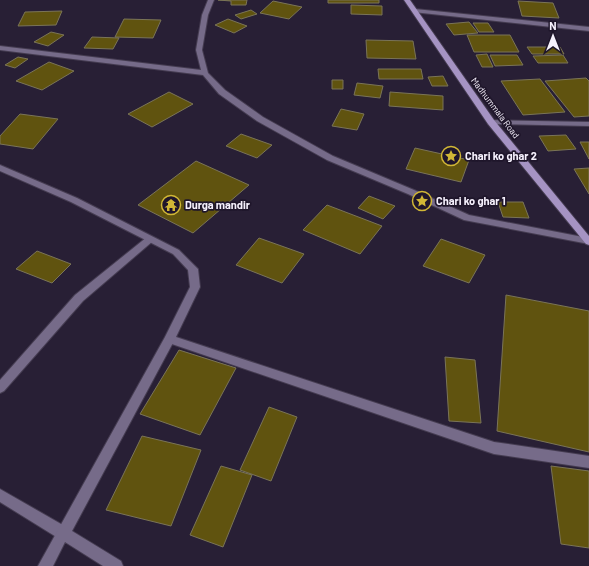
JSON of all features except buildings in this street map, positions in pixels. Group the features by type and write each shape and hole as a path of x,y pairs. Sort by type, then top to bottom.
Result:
{"street":[{"path":"211,0 205,15 199,50 205,73 222,92 260,119 330,158 411,192 467,218 589,241"},
{"name":"Madhummala Road","path":"407,0 491,122 589,241"},
{"path":"415,11 589,29"},
{"path":"0,48 205,73"},
{"path":"491,122 589,124"},
{"path":"0,168 74,200 176,252 193,269 195,287 170,339 118,430 45,566"},
{"path":"0,388 79,298 150,239"},
{"path":"170,339 494,448 589,462"},
{"path":"0,495 116,566"}],"place":[{"name":"Chari ko ghar 2","path":"451,156"},
{"name":"Chari ko ghar 1","path":"422,201"},
{"name":"Durga mandir","path":"171,205"}]}
